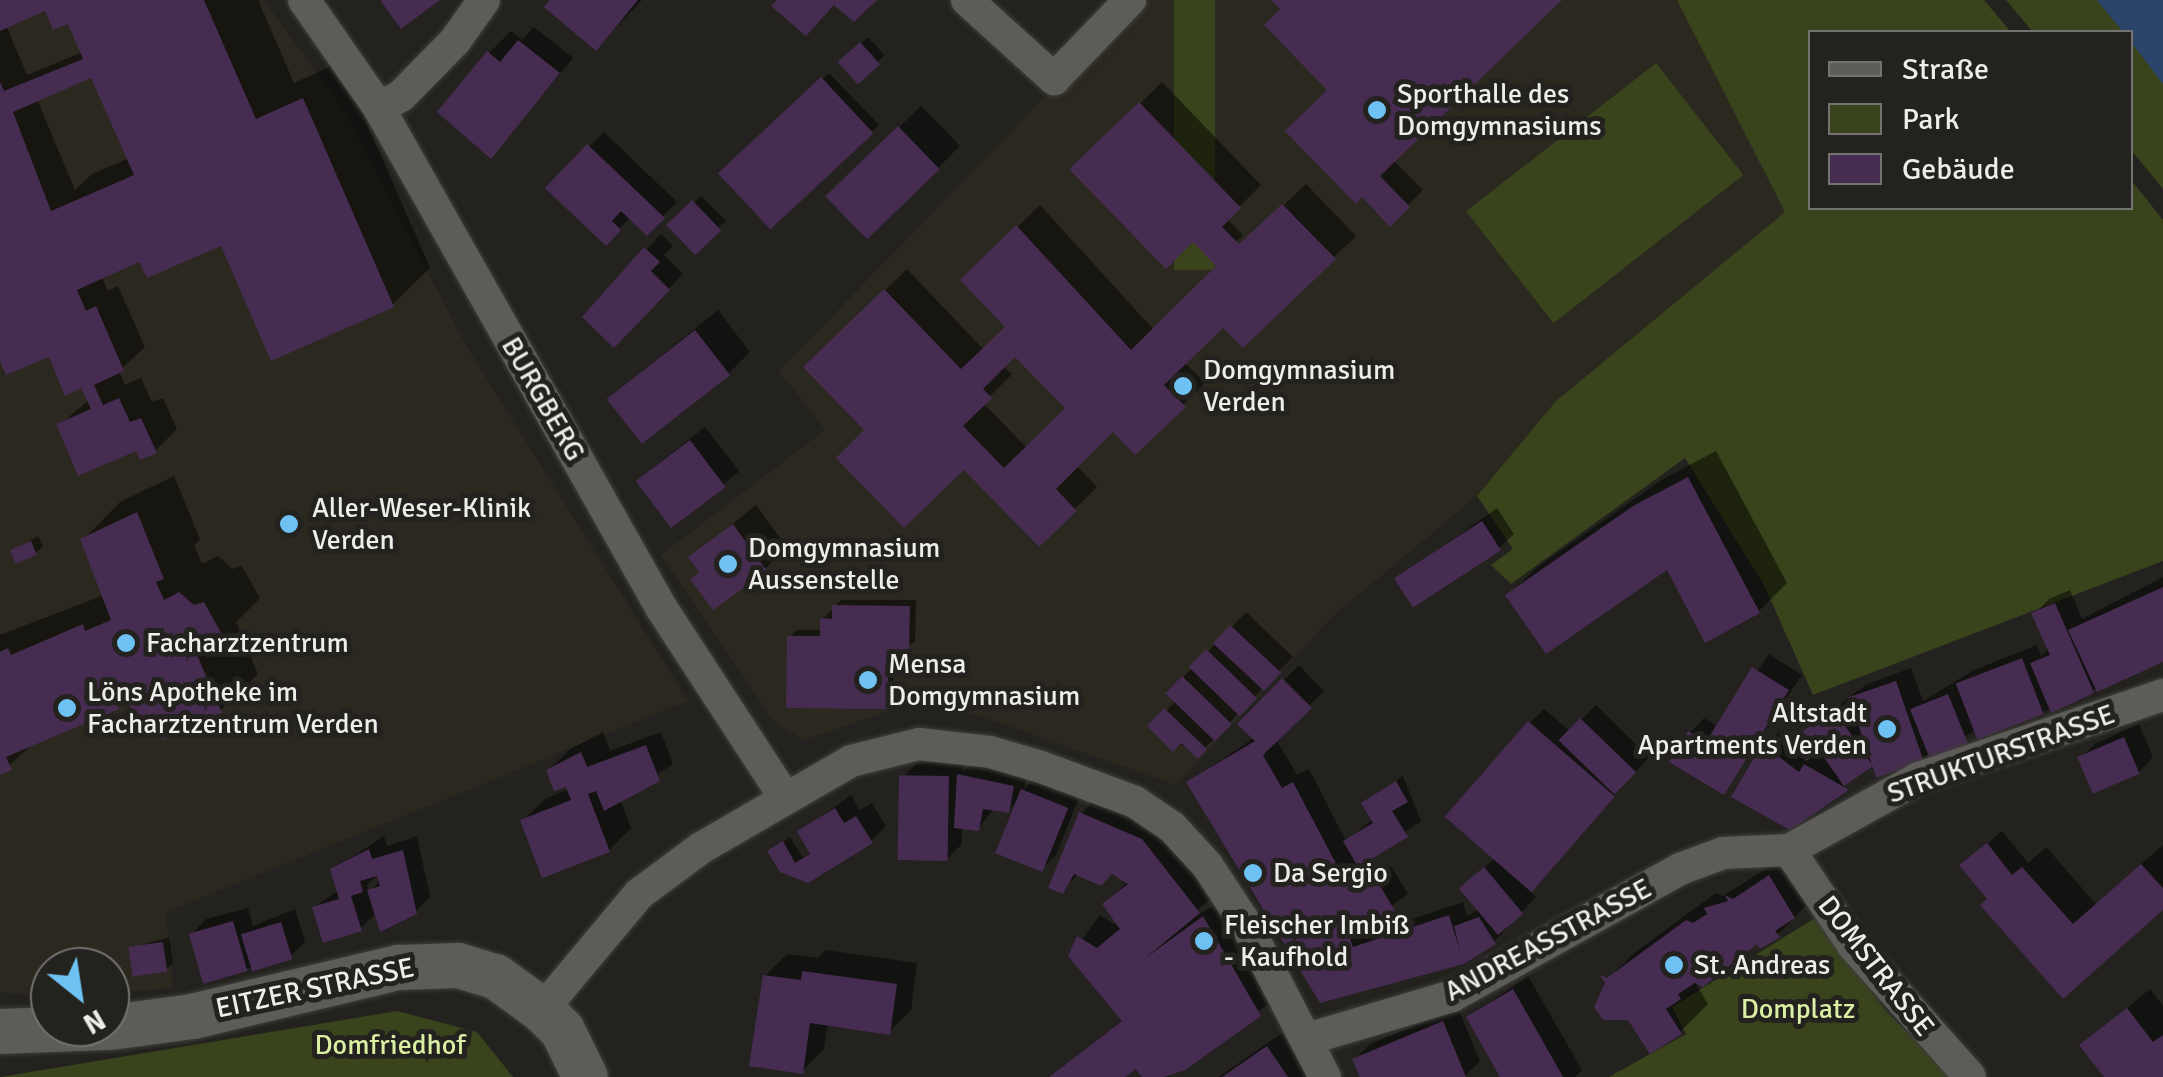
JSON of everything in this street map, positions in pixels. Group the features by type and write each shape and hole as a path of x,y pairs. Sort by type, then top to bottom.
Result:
{"main road":[{"name":"EITZER STRASSE","path":"130,1024 192,1016 427,964 495,976 542,1010 562,1030 585,1077"},
{"name":"EITZER STRASSE","path":"0,1031 30,1030"}],"street":[{"name":"BURGBERG","path":"304,0 379,108 662,609 784,796"},
{"path":"379,108 401,96 456,41 484,0"},
{"path":"967,0 1054,79 1130,0"},
{"name":"STRUKTURSTRASSE","path":"1790,850 1919,778 2163,695"},
{"path":"542,1010 640,894 784,796 851,761 919,744 990,752 1135,802 1172,827 1207,864 1307,1039 1324,1077"},
{"name":"ANDREASSTRASSE","path":"1307,1039 1452,996 1680,869 1723,853 1790,850"},
{"name":"DOMSTRASSE","path":"1790,850 1853,945 1970,1077"}],"shaded area":[{"name":"Aller-Weser-Klinik Verden","path":"0,0 264,0 343,109 467,347 688,701 166,912 173,988 130,991 130,947 30,947 30,995 0,992"},
{"name":"Domgymnasium Verden","path":"1139,0 1937,0 1808,30 1808,210 1556,401 1477,496 1335,614 1176,785 980,716 909,704 804,740 775,723 661,555 825,430 779,371"}],"green space":[{"path":"1174,0 1215,0 1215,270 1174,270"},
{"path":"1677,0 1984,0 2009,30 1808,30 1808,210 2133,210 2133,182 2163,220 2163,561 1813,695 1764,585 1685,458 1511,584 1491,565 1513,549 1477,496 1556,401 1785,212"},
{"path":"2006,0 2163,0 2163,189 2133,152 2133,30 2031,30"},
{"path":"1656,63 1743,175 1554,323 1466,211"},
{"name":"Domplatz","path":"1815,918 1886,1011 1952,1077 1609,1077 1686,1034 1672,1007"},
{"name":"Domfriedhof","path":"397,1011 477,1032 513,1077 0,1077"}],"water":[{"path":"2097,0 2163,0 2163,84 2133,45 2133,30 2121,30"}],"building":[{"path":"0,0 204,0 256,119 303,98 394,307 271,361 221,246 147,278 139,262 77,290 86,311 96,306 124,371 94,385 103,405 119,398 130,422 141,418 157,453 140,460 136,451 78,476 56,424 91,409 81,388 65,396 49,357 6,375 0,361 0,82 4,91 83,59 68,24 53,30 45,11 0,31","holes":["91,78 134,175 51,211 13,112"]},
{"path":"380,0 440,0 401,29"},
{"path":"550,0 638,0 596,51 544,7"},
{"path":"777,0 877,0 854,22 834,5 806,36 771,6"},
{"name":"Sporthalle des Domgymnasiums","path":"1271,0 1562,0 1380,176 1410,207 1390,227 1362,197 1356,204 1285,131 1327,90 1264,25 1280,9"},
{"path":"518,40 560,73 491,159 437,112 487,51 500,62"},
{"path":"860,42 880,64 858,84 838,62"},
{"path":"821,77 874,133 770,229 718,173"},
{"path":"1139,102 1241,208 1222,227 1239,244 1282,204 1336,259 1243,348 1223,328 1164,385 1186,407 1135,455 1113,432 1056,489 1077,511 1039,547 964,470 904,528 836,458 864,430 803,367 884,289 961,369 1005,327 960,280 1016,225 1131,350 1216,266 1193,242 1166,269 1069,169","holes":["1015,357 1065,408 1004,468 963,426 992,398 983,389"]},
{"path":"898,126 940,169 867,239 825,196"},
{"path":"587,144 665,218 647,236 621,211 612,221 621,230 606,246 545,188"},
{"path":"692,200 721,230 695,255 666,225"},
{"path":"644,247 660,262 651,271 670,290 614,348 582,317"},
{"path":"695,330 730,375 642,444 607,399"},
{"path":"690,440 726,487 671,528 636,481"},
{"path":"1688,477 1760,613 1705,643 1667,570 1546,654 1505,595 1633,506"},
{"name":"Facharztzentrum","path":"137,512 164,579 156,582 164,600 179,592 194,605 204,602 224,638 195,650 222,713 162,740 158,732 144,737 127,699 116,703 119,709 6,757 12,770 0,775 0,652 8,648 11,655 83,624 85,631 111,620 80,539"},
{"path":"1482,521 1501,550 1413,608 1394,578"},
{"name":"Domgymnasium Aussenstelle","path":"733,524 767,571 713,610 690,579 699,572 688,557"},
{"path":"31,541 37,555 16,564 10,550"},
{"path":"2163,587 2163,662 2097,692 2068,630"},
{"path":"2055,603 2094,693 2051,713 2030,663 2050,655 2031,613"},
{"path":"832,605 910,606 909,652 888,651 888,709 786,708 787,636 820,636 820,618 832,619"},
{"path":"1230,625 1281,673 1264,691 1213,643"},
{"path":"1206,649 1257,698 1240,716 1189,667"},
{"path":"2022,658 2044,714 1977,739 1956,683"},
{"path":"1752,667 1789,690 1724,795 1669,762 1688,731 1706,742"},
{"path":"1182,676 1232,724 1215,741 1165,693"},
{"path":"1282,678 1312,708 1263,755 1282,788 1293,782 1351,892 1376,879 1395,911 1349,936 1353,947 1449,915 1460,951 1454,926 1479,917 1496,944 1464,964 1320,1003 1186,782 1255,741 1237,724"},
{"name":"Altstadt Apartments Verden","path":"1896,681 1924,761 1876,778 1849,697"},
{"path":"1948,694 1968,743 1930,758 1910,709"},
{"path":"1164,708 1207,749 1198,759 1181,743 1173,752 1147,726"},
{"path":"1834,710 1873,766 1844,786 1820,752 1806,761 1791,739"},
{"path":"1580,718 1636,772 1615,794 1558,740"},
{"path":"1528,721 1615,796 1531,892 1445,817"},
{"path":"2124,737 2140,774 2093,794 2077,757"},
{"path":"1762,744 1799,772 1804,764 1849,790 1790,830 1731,797"},
{"path":"646,745 660,781 604,811 596,791 588,794 610,852 542,878 520,820 571,800 566,787 554,791 546,770 581,752 587,767"},
{"path":"957,774 1014,786 1009,813 983,809 979,831 954,828"},
{"path":"899,775 949,776 948,861 898,860"},
{"path":"1396,781 1408,802 1392,811 1408,837 1358,867 1343,841 1373,823 1361,803"},
{"path":"1021,789 1068,808 1042,872 995,853"},
{"path":"835,808 844,823 856,816 873,843 808,883 780,872 767,851 783,841 795,863 810,854 797,831"},
{"path":"1079,812 1142,839 1200,913 1144,959 1203,916 1261,1016 1185,1070 1164,1077 1142,1077 1136,1069 1125,1077 1049,1077 1122,1021 1068,956 1077,936 1097,948 1120,929 1102,904 1128,884 1112,874 1101,886 1074,874 1063,894 1048,888"},
{"path":"1987,843 2012,875 2022,867 2073,924 2141,864 2163,888 2163,910 2063,999 1980,905 1987,899 1959,865"},
{"path":"369,849 372,859 403,850 417,914 380,932 367,890 380,886 377,876 360,881 363,892 351,896 362,931 323,943 312,907 339,899 330,869"},
{"path":"1484,867 1523,914 1498,935 1459,888"},
{"name":"St. Andreas","path":"1769,875 1795,918 1775,931 1780,937 1760,949 1757,944 1703,987 1695,983 1678,994 1681,999 1666,1009 1682,1034 1650,1054 1628,1020 1603,1020 1594,1007 1605,983 1600,975 1607,978 1686,920 1693,923 1707,914 1704,908 1728,901 1725,895 1733,899"},
{"path":"233,921 247,971 203,984 189,934"},
{"path":"281,922 292,959 252,972 241,934"},
{"path":"163,942 167,972 133,977 128,947"},
{"path":"802,971 897,984 890,1035 810,1023 803,1074 749,1066 763,975 801,980"},
{"path":"1513,989 1563,1077 1500,1077 1466,1017"},
{"path":"2127,1008 2153,1042 2163,1035 2163,1077 2104,1077 2079,1045"},
{"path":"1443,1021 1466,1077 1360,1077 1352,1059"},
{"path":"1267,1046 1288,1077 1222,1077"}],"place":[{"name":"Sporthalle des Domgymnasiums","path":"1377,110"},
{"name":"Domgymnasium Verden","path":"1183,386"},
{"name":"Aller-Weser-Klinik Verden","path":"289,524"},
{"name":"Domgymnasium Aussenstelle","path":"728,564"},
{"name":"Facharztzentrum","path":"126,643"},
{"name":"Mensa Domgymnasium","path":"868,680"},
{"name":"Löns Apotheke im Facharztzentrum Verden","path":"67,708"},
{"name":"Altstadt Apartments Verden","path":"1887,729"},
{"name":"Da Sergio","path":"1253,873"},
{"name":"Fleischer Imbiß - Kaufhold","path":"1204,941"},
{"name":"St. Andreas","path":"1674,965"}]}
